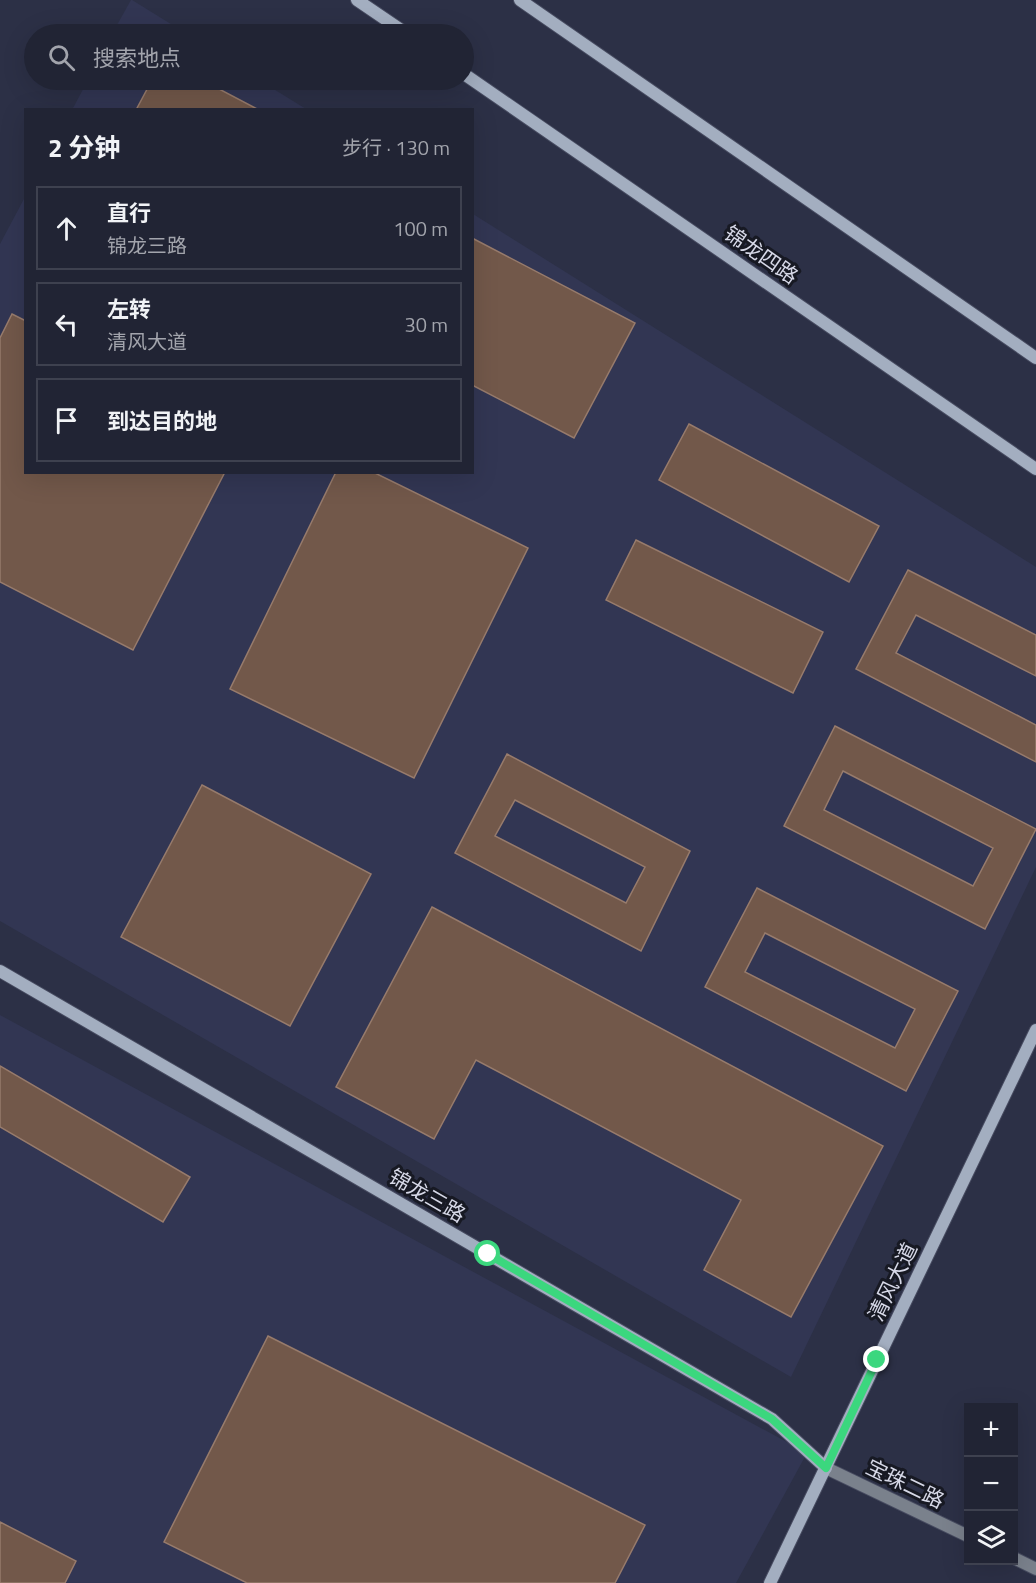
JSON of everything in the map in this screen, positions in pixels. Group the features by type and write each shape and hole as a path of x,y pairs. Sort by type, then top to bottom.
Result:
{"street":[{"path":"357,0 392,24"},
{"path":"520,0 1036,358"},
{"name":"锦龙四路","path":"474,81 1036,469"},
{"name":"锦龙三路","path":"0,971 772,1419 826,1468"},
{"name":"清风大道","path":"770,1583 1036,1030"},
{"name":"宝珠二路","path":"826,1468 964,1534"},
{"path":"1018,1560 1036,1569"}],"shaded area":[{"path":"132,0 171,24 118,24"},
{"path":"83,90 275,90 304,108 73,108"},
{"path":"24,199 24,474 474,474 474,215 1036,567 1036,867 791,1377 0,921 0,244"},
{"path":"0,1015 807,1453 736,1583 0,1583"}],"building":[{"path":"147,90 221,90 255,108 137,108"},
{"path":"474,239 635,323 574,438 474,386"},
{"path":"12,314 24,320 24,474 224,474 133,650 0,582 0,338"},
{"path":"689,424 879,526 849,582 659,480"},
{"path":"335,474 377,474 528,548 414,778 230,689"},
{"path":"636,540 823,632 793,693 606,600"},
{"path":"908,570 1036,635 1036,676 916,615 896,653 1036,725 1036,762 856,669"},
{"path":"835,726 1036,829 985,929 784,826","holes":["843,771 993,848 973,886 824,810"]},
{"path":"507,754 690,851 641,951 455,853","holes":["515,800 645,867 626,903 495,836"]},
{"path":"202,785 371,874 290,1026 121,937"},
{"path":"757,888 958,991 906,1091 705,987","holes":["765,933 915,1009 895,1048 745,972"]},
{"path":"432,907 883,1146 791,1317 704,1270 741,1200 476,1060 434,1139 336,1087"},
{"path":"0,1066 190,1177 163,1222 0,1127"},
{"path":"268,1336 645,1525 615,1583 247,1583 164,1542"},
{"path":"0,1522 76,1561 65,1583 0,1583"}],"route":[{"path":"488,1254 772,1419 826,1468 877,1360"}]}
